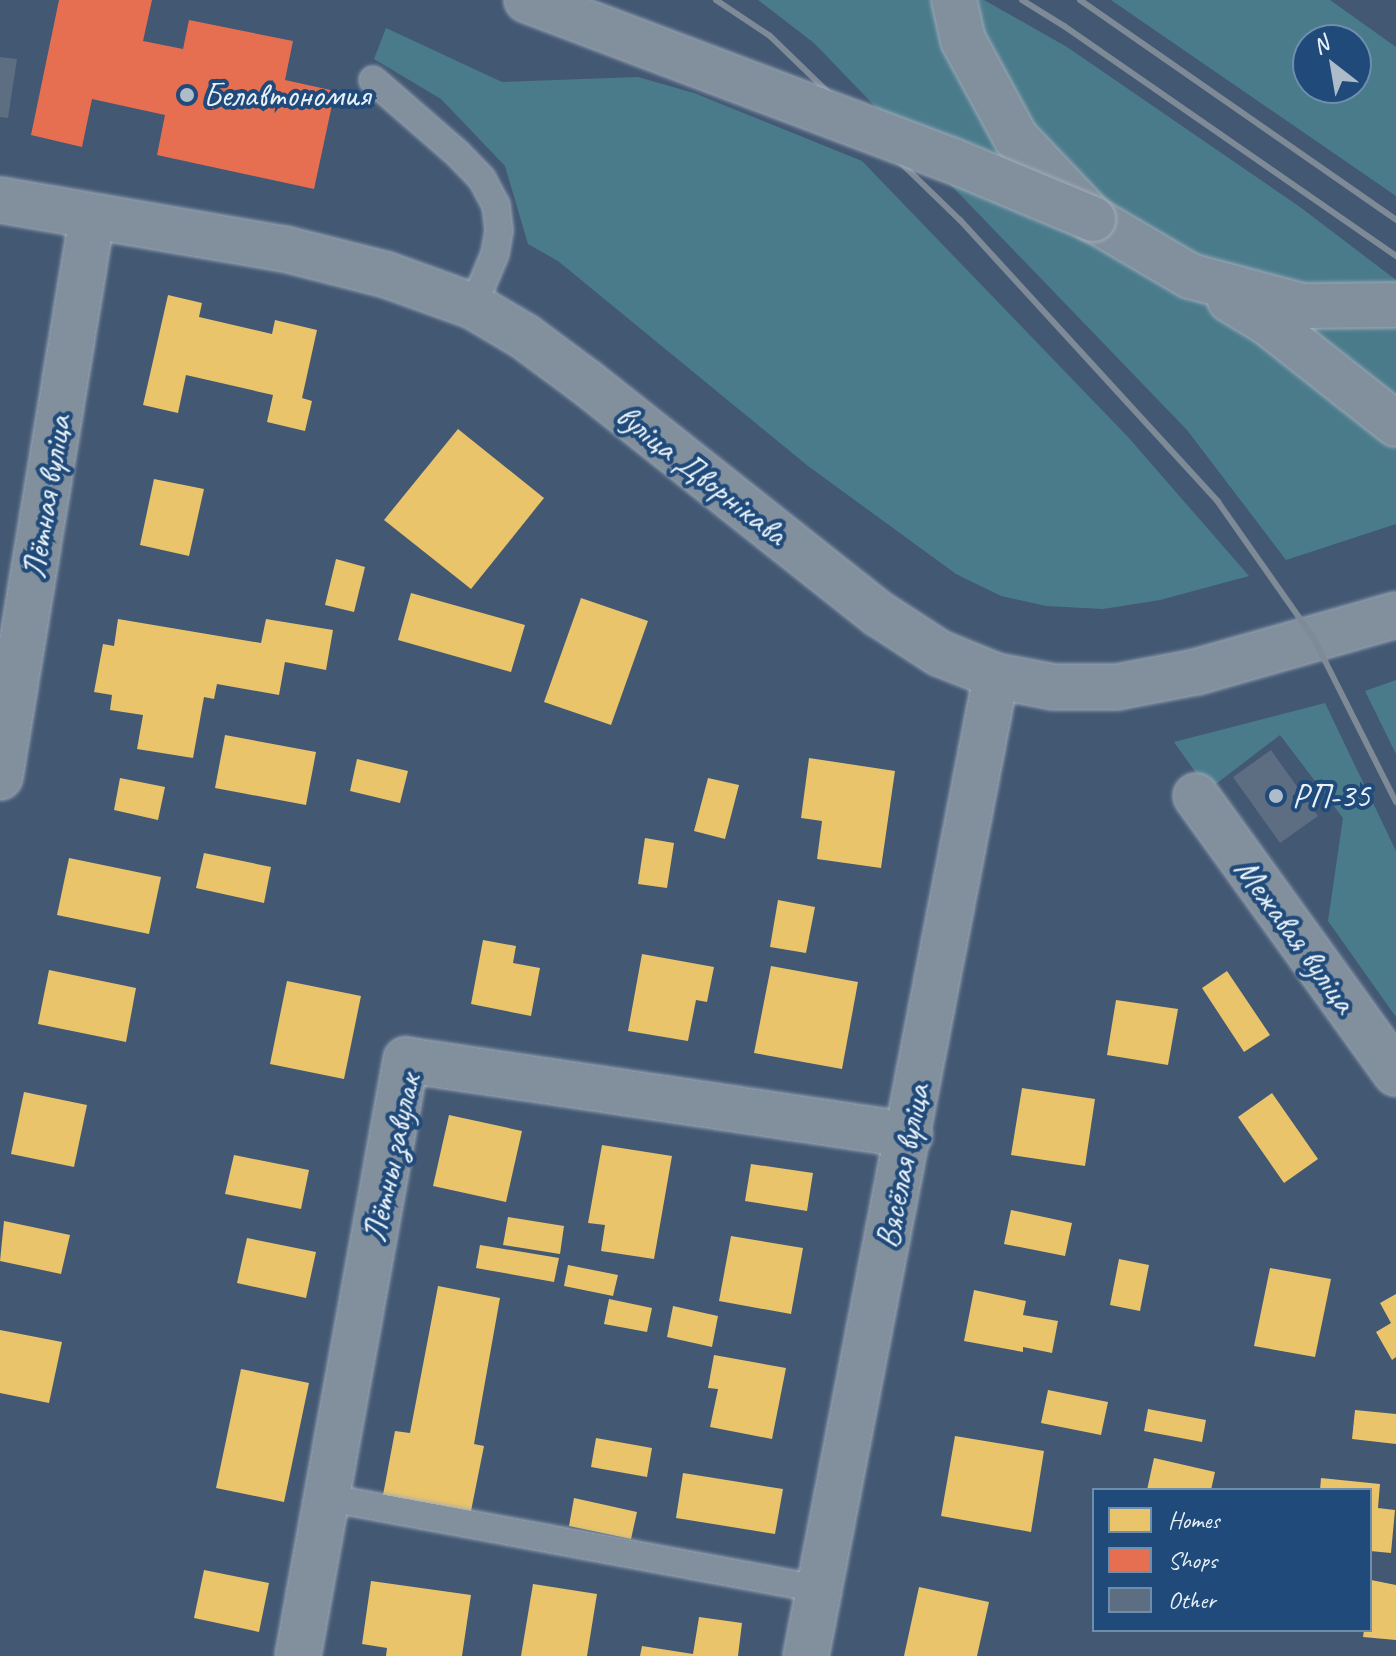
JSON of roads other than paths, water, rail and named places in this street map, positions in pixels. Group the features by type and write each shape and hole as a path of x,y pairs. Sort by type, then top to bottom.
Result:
{"main road":[{"path":"527,0 951,160 1093,219 1268,323 1396,424"},
{"path":"954,0 963,40 1016,138 1093,219"},
{"name":"вуліца Дворнікава","path":"0,200 285,249 387,275 473,306 524,336 586,382 879,614 939,653 996,676 1053,687 1117,687 1196,672 1396,615"},
{"name":"Лётная вуліца","path":"0,777 92,217"},
{"path":"1190,276 1302,306 1396,305"},
{"name":"Вясёлая вуліца","path":"806,1656 996,676"},
{"name":"Межавая вуліца","path":"1196,796 1396,1073"},
{"name":"Лётны завулак","path":"298,1656 324,1497 406,1060 909,1135"}],"lane":[{"path":"373,80 457,153 482,179 496,205 499,231 495,254 473,306"},
{"path":"324,1497 819,1589"}],"railway":[{"path":"716,0 770,36 960,220 1218,502 1313,637 1396,802"},
{"path":"1022,0 1396,256"},
{"path":"1080,0 1396,220"}],"place":[{"name":"Белавтономия","path":"187,95"},
{"name":"РП-35","path":"1276,796"}]}
